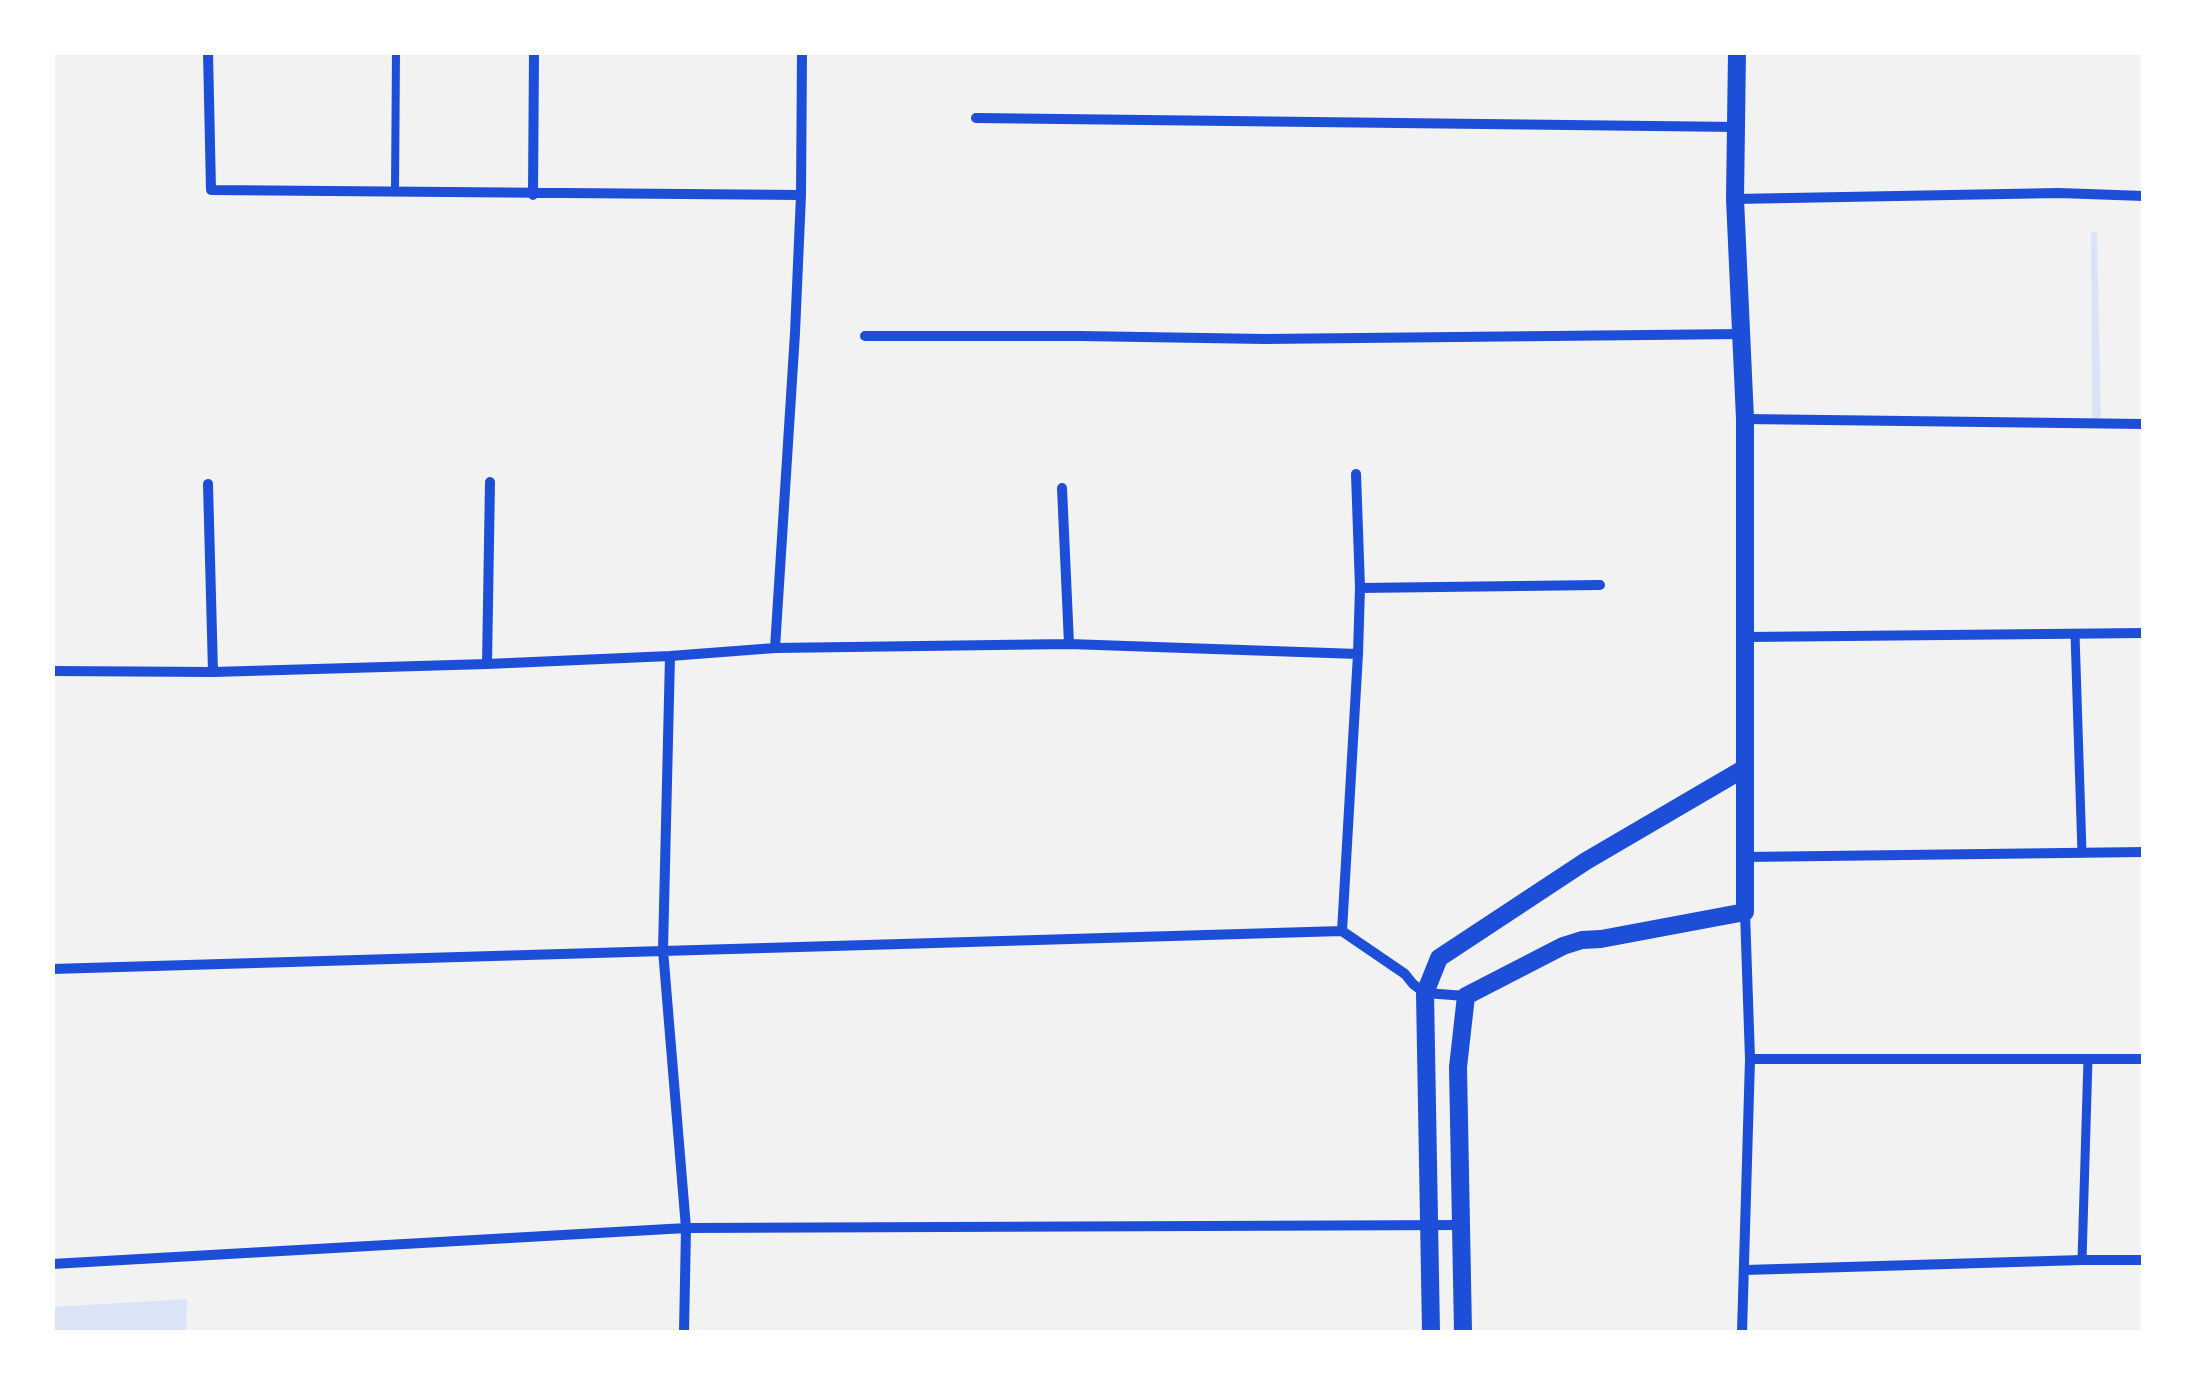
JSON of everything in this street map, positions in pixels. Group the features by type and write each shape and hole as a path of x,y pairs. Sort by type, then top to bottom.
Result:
{"street":[{"path":"208,52 212,190 801,195"},
{"path":"533,194 534,52"},
{"path":"775,648 795,333 802,52"},
{"path":"1737,52 1736,198 1745,419 1745,912 1750,1059 1742,1332"},
{"path":"976,118 1737,127"},
{"path":"1736,198 2059,193 2144,196"},
{"path":"865,336 1265,339 1742,334"},
{"path":"1745,419 2144,424"},
{"path":"1342,932 1358,654 1356,474"},
{"path":"486,664 490,482"},
{"path":"208,484 212,672"},
{"path":"1062,488 1069,644"},
{"path":"1360,588 1600,585"},
{"path":"1747,637 2144,633"},
{"path":"2075,634 2082,853"},
{"path":"52,671 212,672 486,664 775,648 1069,644 1358,654"},
{"path":"670,656 664,950 686,1228 684,1332"},
{"path":"1430,1332 1425,992 1439,958 1586,861 1745,768"},
{"path":"1745,856 2144,852"},
{"path":"52,969 1342,932 1425,992 1466,996 1563,946 1745,912"},
{"path":"1464,1332 1458,1067 1466,996"},
{"path":"1750,1059 2144,1059"},
{"path":"2082,1260 2088,1059"},
{"path":"52,1264 686,1228 1462,1224"},
{"path":"1745,1270 2144,1260"}],"lane":[{"path":"395,191 396,52"}],"shaded area":[{"path":"2091,232 2097,232 2101,422 2092,422"},
{"path":"187,1299 186,1332 53,1331 53,1307"}]}
